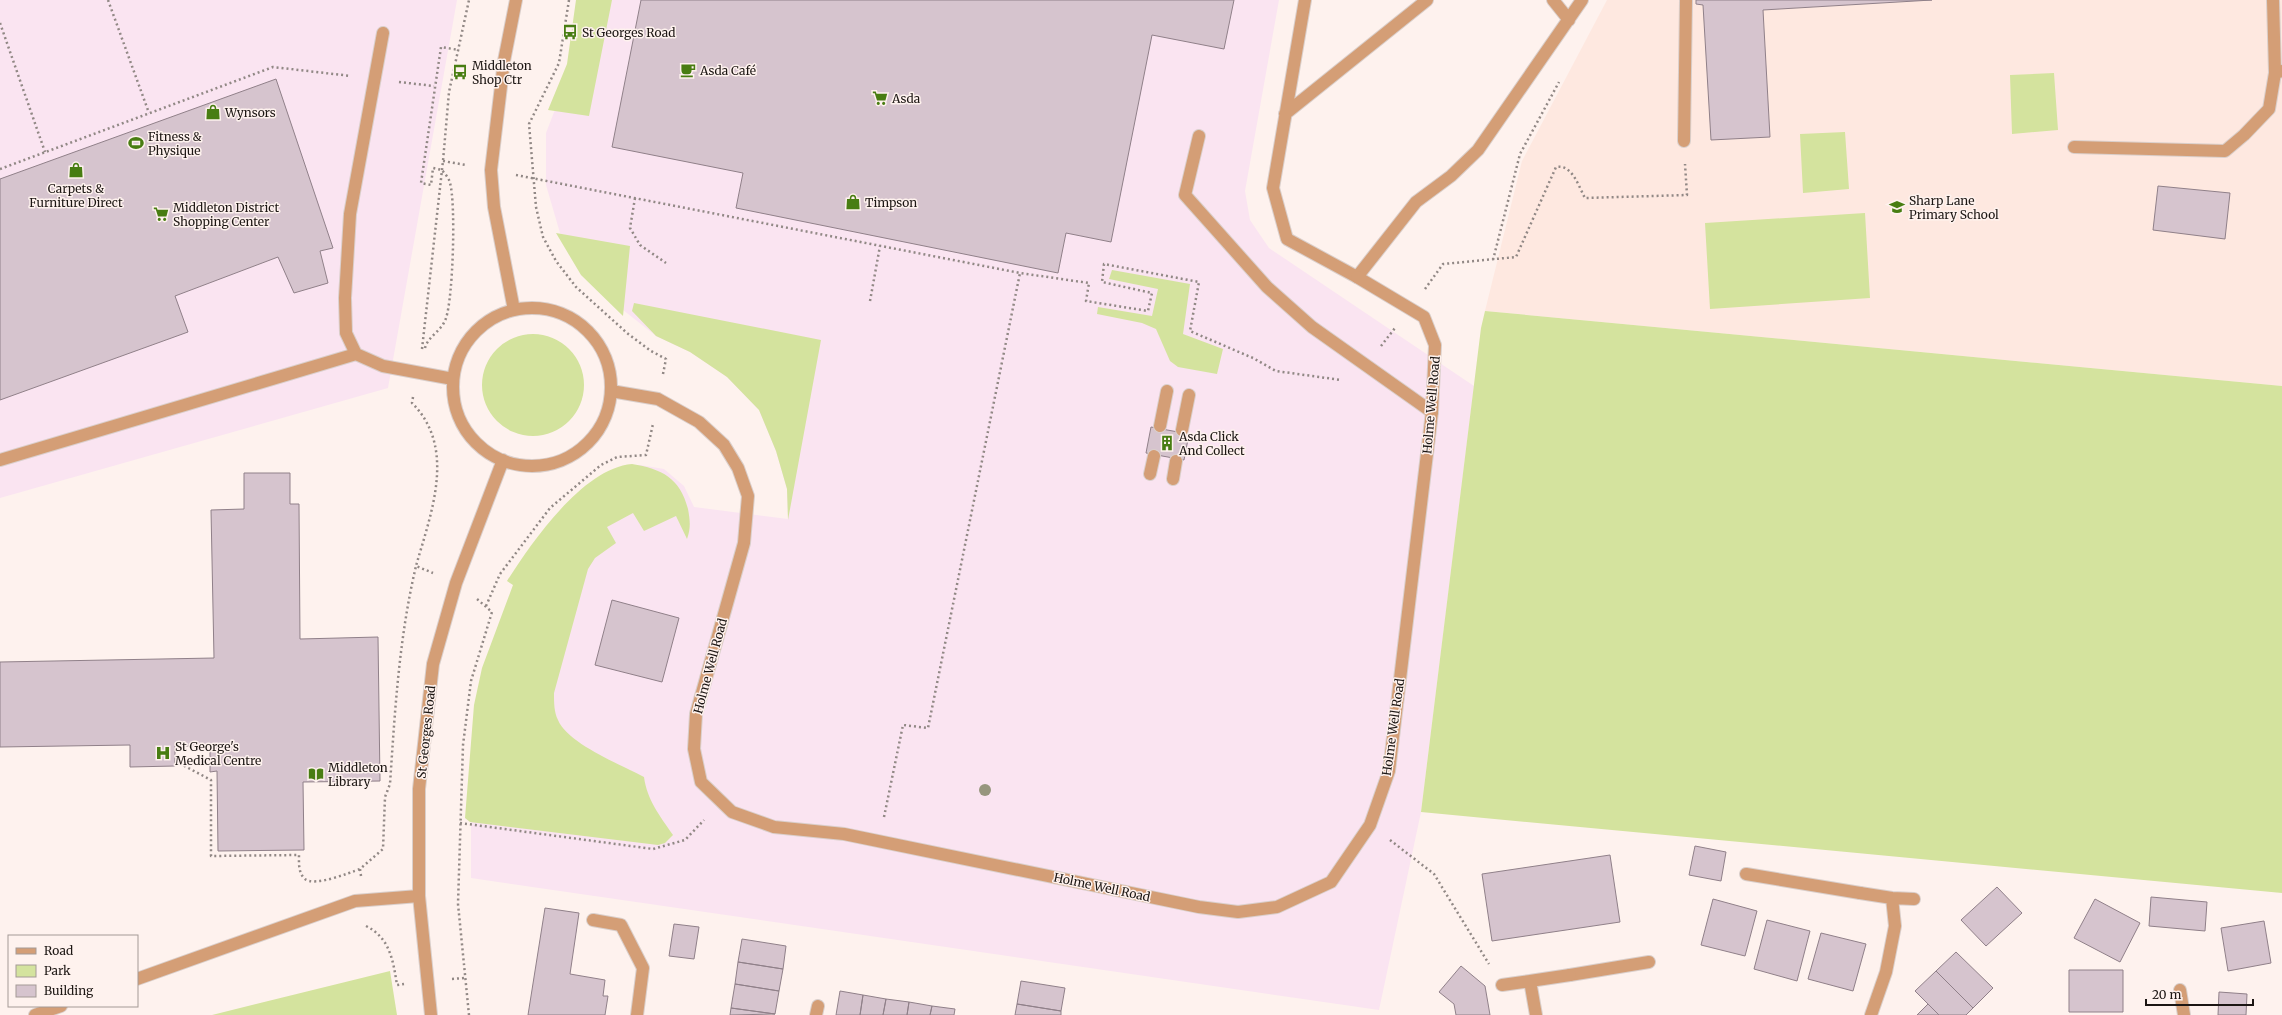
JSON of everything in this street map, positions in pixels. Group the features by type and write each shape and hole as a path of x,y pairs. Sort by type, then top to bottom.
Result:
{"street":[{"path":"514,310 494,207 491,170 504,61 516,0"},
{"name":"Holme Well Road","path":"611,391 658,399 699,422 724,445 738,468 748,496 744,543 696,714 694,749 701,782 732,812 774,827 844,834 1199,907 1238,912 1277,907 1331,882 1370,825 1389,771 1432,412 1435,345 1424,317 1357,277 1287,239 1273,188 1305,0"},
{"path":"1286,114 1427,0"},
{"path":"1553,0 1569,20"},
{"path":"1357,277 1416,202 1450,176 1478,150 1582,0"},
{"path":"1684,141 1686,0"},
{"path":"2074,147 2225,151 2244,135 2269,109 2278,72 2274,0"},
{"path":"383,33 350,214 345,298 346,333 356,354 382,366 453,378"},
{"path":"1199,136 1185,195 1268,287 1312,327 1432,412"},
{"path":"523,308 543,308 561,313 580,324 596,339 606,358 611,380 610,402 603,422 591,440 574,454 554,463 532,467 511,464 492,456 476,443 463,427 455,408 452,389 453,378 454,368 462,350 472,334 487,321 504,312 523,308"},
{"path":"0,460 356,354"},
{"path":"1160,426 1167,391"},
{"path":"1182,430 1189,395"},
{"path":"1150,474 1154,456"},
{"name":"St Georges Road","path":"431,1015 419,896 419,788 433,664 456,583 503,460"},
{"path":"1173,478 1176,461"},
{"path":"1746,874 1892,898 1914,899"},
{"path":"138,979 355,901 419,896"},
{"path":"1871,1015 1886,972 1895,926 1892,898"},
{"path":"593,920 621,925 643,968 637,1015"},
{"path":"1502,985 1649,962"},
{"path":"1530,981 1536,1015"},
{"path":"2180,990 2184,1015"},
{"path":"35,1015 57,1007"}],"path":[{"path":"108,0 149,113"},
{"path":"419,373 443,161 449,92 469,0"},
{"path":"486,606 500,574 550,508 601,465 617,457 646,455 666,359 651,351 602,312 576,287 556,261 543,237 536,207 529,124 559,63 569,0"},
{"path":"0,23 45,152"},
{"path":"442,170 433,168 431,185 421,183 434,86 441,47 459,50"},
{"path":"0,169 273,67 434,86"},
{"path":"1561,77 1520,154 1493,260 1516,257 1556,167 1562,166 1569,169 1585,198 1686,195 1684,141"},
{"path":"443,161 1020,273 1089,283 1086,301 1148,311 1152,293 1102,282 1104,264 1199,282 1190,331 1253,358 1276,371 1344,380"},
{"path":"635,198 630,228 640,245 666,262"},
{"path":"870,301 880,246"},
{"path":"878,842 904,726 928,728 1020,273"},
{"path":"456,583 492,612 471,681 463,745 458,904 469,1015"},
{"path":"176,761 211,780 211,856 299,855 301,872 305,879 313,883 360,870"},
{"path":"460,823 653,849 685,840 722,802"},
{"path":"1370,825 1434,874 1502,985"}],"shaded area":[{"path":"0,0 457,0 388,388 0,498"},
{"path":"586,0 1279,0 1245,191 1250,220 1269,248 1474,386 1421,812 1379,1010 471,878 471,791 619,467 640,465 664,469 684,486 694,507 788,519 787,489 776,451 759,410 727,377 690,352 656,336 613,302 581,269 560,233 546,185 546,133 576,55"},
{"name":"Sharp Lane Primary School","path":"1607,0 2282,0 2282,386 1485,311 1522,161"}],"green space":[{"path":"576,0 612,0 589,116 548,110 567,64"},
{"path":"2054,73 2058,130 2012,134 2010,75"},
{"path":"1845,132 1849,189 1803,193 1800,134"},
{"path":"1865,213 1870,298 1710,309 1705,223"},
{"path":"556,233 630,246 623,316 581,275"},
{"path":"1112,270 1190,284 1183,334 1223,349 1217,374 1178,367 1170,361 1156,329 1142,323 1097,314 1098,307 1152,316 1158,289 1109,279"},
{"path":"634,303 821,340 788,520 787,489 776,451 759,410 727,377 690,352 656,336 632,311"},
{"path":"1485,311 2282,386 2282,893 1421,812 1481,328"},
{"path":"533,334 553,338 569,349 580,365 584,385 580,405 569,421 553,432 533,436 513,432 497,421 486,405 482,385 486,365 497,349 513,338"},
{"path":"632,464 661,472 675,482 685,498 688,509 690,524 687,539 676,516 644,531 633,513 607,527 616,543 595,558 588,569 554,693 554,707 558,720 564,729 573,737 596,753 644,777 651,800 673,835 665,843 658,845 470,822 465,818 474,705 482,668 513,585 507,581 530,547 560,509 578,492 595,478 614,469"},
{"path":"390,971 397,1015 212,1015"}],"building":[{"name":"Asda","path":"641,0 1234,0 1224,49 1152,35 1111,242 1066,233 1058,273 736,208 743,173 612,147"},
{"path":"1696,0 1932,0 1763,10 1770,137 1711,140 1703,5 1696,4"},
{"name":"Middleton District Shopping Center","path":"276,79 333,248 320,251 328,283 294,293 278,257 175,296 188,332 0,400 0,179"},
{"path":"2158,186 2230,193 2225,239 2153,230"},
{"name":"Asda Click And Collect","path":"1151,427 1189,434 1184,460 1146,453"},
{"path":"244,473 290,473 290,504 299,504 300,639 378,637 380,781 303,782 304,850 218,851 217,771 210,772 210,746 175,746 175,766 130,767 130,745 0,747 0,662 214,658 211,510 244,509"},
{"path":"612,600 679,618 662,682 595,665"},
{"path":"1695,846 1726,852 1721,881 1689,875"},
{"path":"1610,855 1620,922 1492,941 1482,874"},
{"path":"1997,887 2022,913 1986,946 1961,920"},
{"path":"2151,897 2207,902 2205,931 2149,926"},
{"path":"1713,899 1757,911 1745,956 1701,945"},
{"path":"2095,899 2140,923 2120,962 2074,938"},
{"path":"545,908 579,913 570,974 605,980 603,996 608,996 605,1015 528,1015"},
{"path":"1767,920 1810,931 1797,981 1754,969"},
{"path":"2264,921 2271,963 2228,971 2221,928"},
{"path":"674,924 699,927 694,959 669,956"},
{"path":"1821,933 1866,944 1853,991 1808,979"},
{"path":"742,939 786,946 783,969 738,962"},
{"path":"1956,952 1993,988 1973,1008 1936,971"},
{"path":"738,962 783,969 779,991 735,984"},
{"path":"1461,966 1485,986 1490,1015 1456,1015 1454,1004 1439,992"},
{"path":"2069,970 2123,970 2123,1012 2069,1012"},
{"path":"1936,971 1973,1008 1966,1015 1939,1015 1915,991"},
{"path":"1021,981 1065,988 1061,1011 1017,1004"},
{"path":"735,984 779,991 775,1014 731,1008"},
{"path":"840,991 863,995 860,1015 836,1015"},
{"path":"2219,992 2247,994 2246,1015 2218,1015"},
{"path":"863,995 886,999 883,1015 860,1015"},
{"path":"886,999 909,1002 907,1015 883,1015"},
{"path":"909,1002 932,1006 930,1015 907,1015"},
{"path":"1017,1004 1061,1011 1061,1015 1015,1015"},
{"path":"1928,1004 1939,1015 1917,1015"},
{"path":"932,1006 955,1009 954,1015 930,1015"},
{"path":"731,1008 775,1014 730,1015"}],"place":[{"name":"St Georges Road","path":"570,32"},
{"name":"Asda Café","path":"688,70"},
{"name":"Middleton Shop Ctr","path":"460,72"},
{"name":"Asda","path":"880,98"},
{"name":"Wynsors","path":"213,112"},
{"name":"Fitness & Physique","path":"136,143"},
{"name":"Carpets & Furniture Direct","path":"76,170"},
{"name":"Timpson","path":"853,202"},
{"name":"Sharp Lane Primary School","path":"1897,207"},
{"name":"Middleton District Shopping Center","path":"161,214"},
{"name":"Asda Click And Collect","path":"1167,443"},
{"name":"St George's Medical Centre","path":"163,753"},
{"name":"Middleton Library","path":"316,774"}]}
